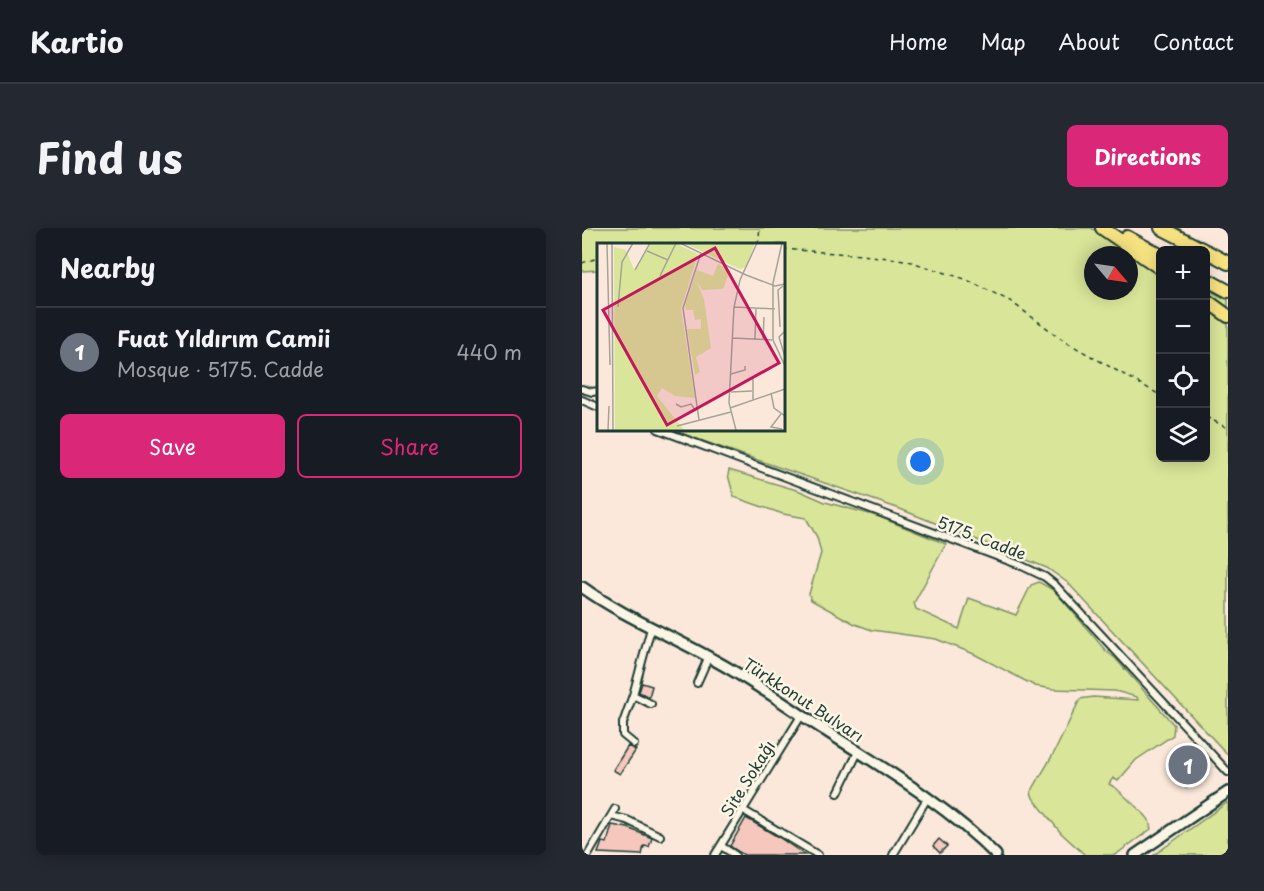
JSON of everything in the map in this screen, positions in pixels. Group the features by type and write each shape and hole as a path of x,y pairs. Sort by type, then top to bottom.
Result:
{"highway":[{"path":"1102,228 1156,265"},
{"path":"1110,228 1156,252"},
{"path":"1161,228 1195,246"},
{"path":"1210,254 1228,263"},
{"path":"1210,281 1228,291"},
{"path":"1210,303 1228,316"}],"street":[{"path":"582,389 597,391"},
{"path":"582,400 597,407"},
{"name":"5175. Cadde","path":"661,430 1020,565 1045,578 1055,585 1228,772"},
{"name":"Türkkonut Bulvarı","path":"582,587 607,605 709,656 745,677 801,716 928,797 996,855"},
{"path":"634,744 622,735 623,723 651,628"},
{"path":"697,682 709,656"},
{"path":"633,694 651,704"},
{"name":"Site Sokağı","path":"715,855 801,716"},
{"path":"838,793 858,752"},
{"path":"1135,855 1228,792"},
{"path":"893,855 928,797"},
{"path":"588,855 615,808"},
{"path":"742,810 818,855"},
{"path":"610,816 627,820 660,836"},
{"path":"720,846 735,855"}],"path":[{"path":"758,243 760,228"},
{"path":"784,249 905,260 965,279 1010,301 1066,342 1156,392"},
{"path":"582,263 597,258"},
{"path":"1210,419 1228,428"}],"green space":[{"path":"582,228 1091,228 1125,246 1084,246 1084,300 1138,300 1138,253 1156,263 1156,462 1210,462 1210,291 1228,300 1228,755 1068,583 1047,568 900,509 671,430 784,430 784,243 597,243 597,270 582,271"},
{"path":"729,470 800,491 825,502 877,516 946,544 914,603 916,609 959,629 969,598 1016,615 1031,585 1039,582 1055,591 1174,725 1173,735 1136,760 1118,781 1113,778 1109,784 1145,815 1151,829 1115,855 1085,855 1061,833 1033,798 1031,792 1055,751 1080,699 1093,697 1138,700 1137,697 1115,691 1053,689 1035,686 974,654 936,639 872,630 855,624 811,600 809,594 821,553 817,537 806,518 783,514 734,497 728,475"},
{"path":"1228,802 1228,855 1154,855"}],"building":[{"path":"642,683 652,686 649,697 639,692"},
{"path":"628,746 636,750 620,774 613,770"},
{"path":"1186,750 1196,752 1195,755 1199,755 1202,759 1200,775 1193,779 1187,787 1180,786 1179,776 1174,770 1177,755 1182,752 1186,753"},
{"path":"746,818 805,855 744,855 739,852 730,846"},
{"path":"612,825 628,828 652,838 649,847 644,846 642,855 598,853 602,842 607,843"},
{"path":"939,839 947,846 940,853 933,846"}],"place":[{"name":"Fuat Yıldırım Camii","path":"1188,765"}]}
